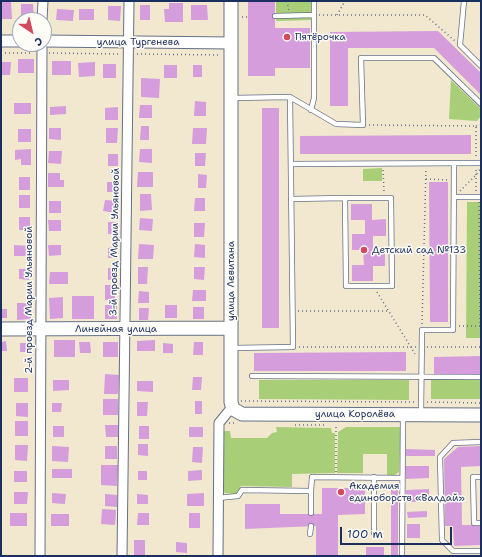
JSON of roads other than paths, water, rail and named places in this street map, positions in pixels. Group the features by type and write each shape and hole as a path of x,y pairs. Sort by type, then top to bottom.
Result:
{"main road":[{"name":"улица Левитана","path":"231,1 231,348 237,404"},
{"name":"Линейная улица","path":"1,330 231,328"},
{"name":"улица Королёва","path":"237,404 236,412 242,414 403,414 421,408 481,415"}],"street":[{"path":"42,12 43,1"},
{"name":"3-й проезд Марии Ульяновой","path":"122,556 129,1"},
{"path":"1,41 12,41"},
{"name":"улица Тургенева","path":"52,41 128,42 231,49"},
{"name":"2-й проезд Марии Ульяновой","path":"40,556 39,329 41,52"},
{"path":"218,556 219,423 237,404"}],"lane":[{"path":"311,110 314,98 314,1"},
{"path":"464,1 460,45 481,66"},
{"path":"275,16 314,15"},
{"path":"231,98 290,97 336,124 362,125 361,58 434,58 481,104"},
{"path":"231,348 292,347 290,97"},
{"path":"291,164 479,163"},
{"path":"421,408 422,330 453,330 454,164"},
{"path":"454,197 479,197"},
{"path":"291,199 345,198 391,198 392,286 346,286 345,198"},
{"path":"252,376 481,377"},
{"path":"402,556 401,478 403,414"},
{"path":"481,442 453,443 440,457 442,540 453,552 481,551"},
{"path":"311,513 312,477 336,476 401,478"},
{"path":"374,477 374,533"},
{"path":"481,477 473,477 474,523 481,523"},
{"path":"218,498 238,496 242,490 312,491"},
{"path":"310,534 311,526"}],"place":[{"name":"Пятёрочка","path":"287,37"},
{"name":"Детский сад №133","path":"364,250"},
{"name":"Академия единоборств «Валдай»","path":"341,492"}]}
